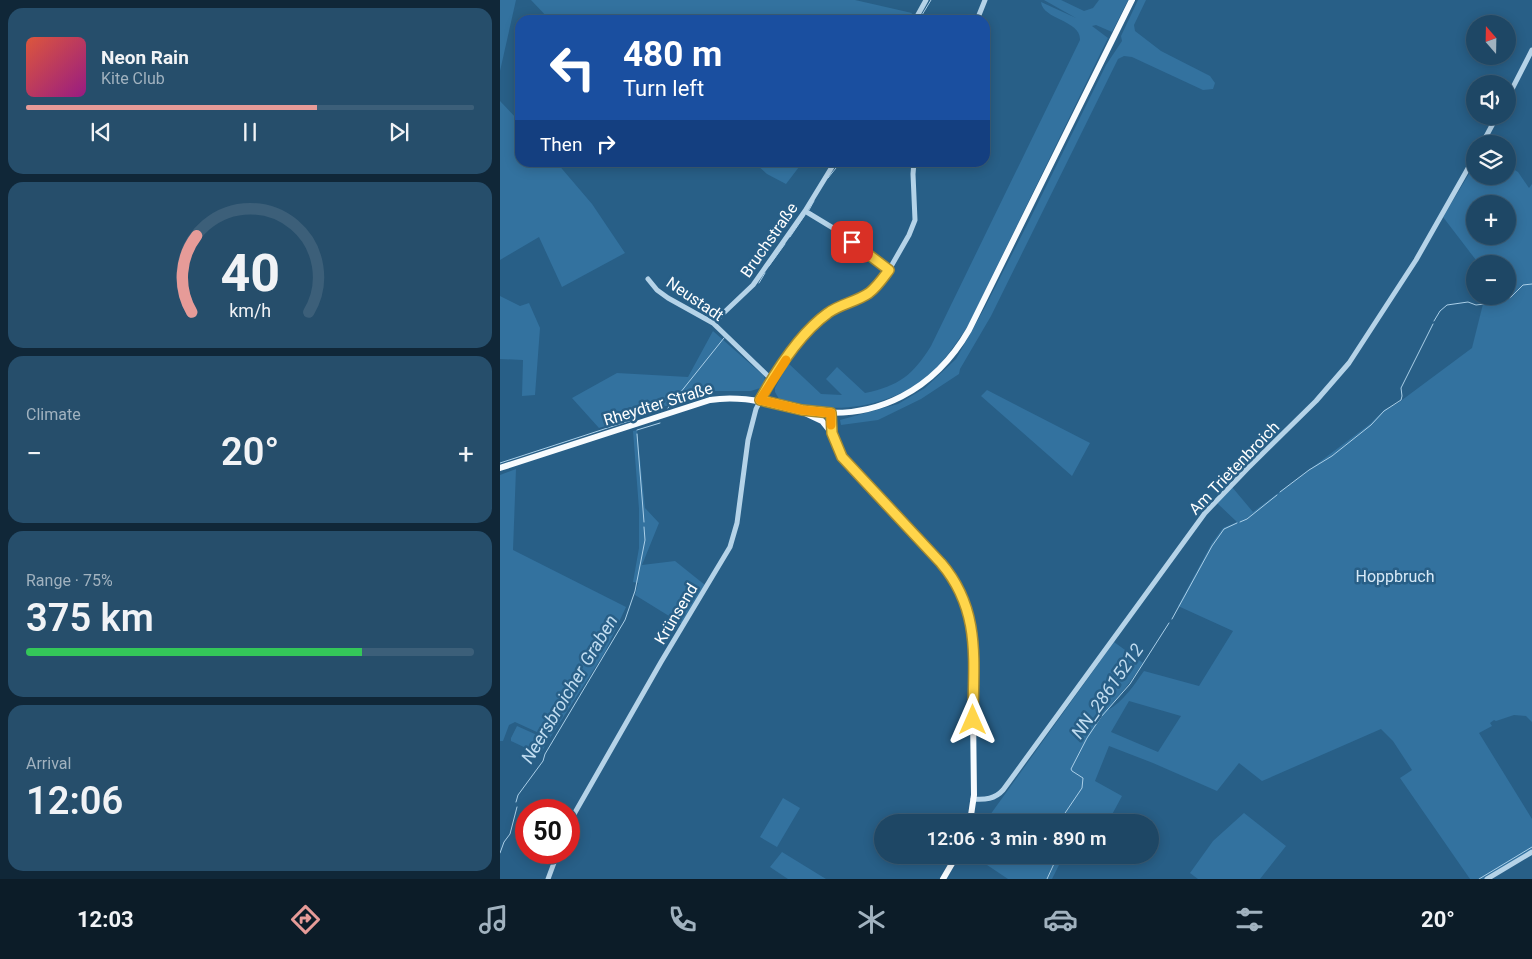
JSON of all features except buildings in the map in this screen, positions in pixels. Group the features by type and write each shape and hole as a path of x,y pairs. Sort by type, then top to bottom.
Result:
{"main road":[{"path":"794,408 831,413 857,411 875,407 906,395 932,378 956,351 973,323 1132,0"},
{"name":"Rheydter Straße","path":"500,468 710,400 736,398 760,400 794,408"},
{"path":"794,408 819,420 832,433"},
{"path":"831,413 832,433 837,449 844,460 945,567 956,582 964,599 973,635 974,799 971,814"},
{"path":"943,879 952,864"}],"street":[{"path":"918,15 926,0"},
{"path":"978,15 985,0"},
{"path":"1516,81 1532,50"},
{"name":"Bruchstraße","path":"713,323 747,292 805,211 833,167"},
{"path":"760,400 802,339 818,321 839,306 868,294 889,270 915,223 914,167"},
{"name":"Am Trietenbroich","path":"974,799 992,798 1003,790 1205,513 1246,469 1316,401 1349,363 1416,260 1466,172"},
{"path":"805,211 838,231 889,270"},
{"name":"Neustadt","path":"648,279 668,298 713,323 772,380"},
{"name":"Krünsend","path":"580,805 661,662 730,547 737,523 746,447 760,400"},
{"path":"1488,879 1532,852"},
{"path":"548,879 554,864"}],"green space":[{"path":"500,0 516,0 500,71"},
{"path":"531,0 855,0 912,13 911,15 545,15"},
{"path":"1044,0 1061,0 1084,11 1093,8 1099,0 1128,0 1112,32 1096,25 1092,26 1108,38 968,326 950,352 930,374 906,391 892,397 864,405 834,408 810,406 779,399 775,388 788,363 821,394 842,395 826,379 837,367 865,393 887,387 904,378 918,365 931,346 1080,40 1079,33 1075,28 1048,13 1043,8 1041,2 1076,18"},
{"path":"1138,0 1146,0 1134,25 1135,31 1161,51 1210,76 1215,83 1213,89 1203,90 1132,57 1124,56 1118,59 991,316 960,369 959,374 921,399 878,420 841,425 840,420 898,404 925,388 956,359 1029,221 1106,65 1122,41 1121,36"},
{"path":"500,101 515,117 515,167 560,167 592,204 625,253 562,287 539,237 500,260"},
{"path":"759,167 799,167 786,184 767,174"},
{"name":"Hoppbruch","path":"1516,171 1529,188 1532,184 1532,722 1526,716 1514,715 1494,720 1490,723 1492,726 1479,733 1532,819 1532,851 1486,879 1470,879 1400,778 1412,770 1393,741 1381,729 1262,781 1239,763 1217,791 1109,746 1095,781 1122,796 1112,814 991,814 1114,642 1143,663 1108,710 1123,698 1144,671 1199,686 1233,631 1178,606 1212,543 1223,528 1237,522 1217,503 1232,487 1253,512 1370,424 1384,410 1398,403 1472,348 1483,305 1516,305 1516,255 1472,255 1443,217 1466,179 1466,185 1516,185","holes":["1129,701 1181,716 1158,752 1111,732"]},
{"path":"500,296 520,306 529,303 540,328 535,395 522,396 523,360 500,359"},
{"path":"713,331 764,376 765,381 760,388 751,391 712,391 709,392 708,397 666,406 599,428 572,398 617,373 688,377"},
{"path":"987,390 1090,443 1072,476 981,396"},
{"path":"637,430 645,508 659,523 642,565 675,561 705,585 682,624 635,595 638,583 633,582 639,548 639,509 633,431"},
{"path":"516,469 513,550 626,607 605,652 550,738 515,722 509,725 503,741 500,741 500,475"},
{"path":"517,726 546,739 547,741 541,754 511,741"},
{"path":"783,798 800,808 777,847 760,837"},
{"path":"1244,813 1286,846 1260,879 1198,879 1190,873 1213,841"},
{"path":"782,852 826,879 788,879 770,867"},
{"path":"986,864 1060,864 1052,879 1008,879"}],"waterway":[{"name":"Neersbroicher Graben","path":"922,15 931,0"},
{"name":"Neersbroicher Graben","path":"828,178 836,168"},
{"name":"Neersbroicher Graben","path":"809,210 814,201"},
{"name":"Neersbroicher Graben","path":"790,237 805,215"},
{"name":"Neersbroicher Graben","path":"769,266 785,244"},
{"path":"759,283 765,273"},
{"name":"NN_28615212","path":"1434,321 1440,311 1447,305 1468,302 1476,305 1500,302 1511,297 1523,285 1532,284"},
{"name":"NN_28615212","path":"1280,492 1309,470 1332,456 1371,425 1384,411 1401,400 1401,388 1433,324"},
{"name":"Neersbroicher Graben","path":"668,408 724,338"},
{"path":"500,463 632,420"},
{"name":"Neersbroicher Graben","path":"637,430 660,423"},
{"name":"Neersbroicher Graben","path":"637,434 644,522"},
{"name":"NN_28615212","path":"1240,522 1247,519 1277,495"},
{"name":"NN_28615212","path":"1172,619 1212,546 1224,529 1237,523"},
{"name":"Neersbroicher Graben","path":"517,799 543,761 545,754 625,620 635,591 645,540 644,527"},
{"name":"NN_28615212","path":"1064,814 1082,788 1083,778 1071,769 1087,738 1101,717 1130,684 1169,623"},
{"name":"Neersbroicher Graben","path":"500,853 504,842 510,834 515,815"},
{"path":"1479,879 1532,847"},
{"name":"NN_28615212","path":"1047,879 1054,864"}],"slow traffic":[{"path":"786,360 760,400 802,410 831,413 831,425"}],"route":[{"path":"852,242 889,270 868,294 834,309 810,328 772,380 760,400 802,410 831,413 834,442 842,457 941,563 956,582 967,607 972,628 973,720"}]}
